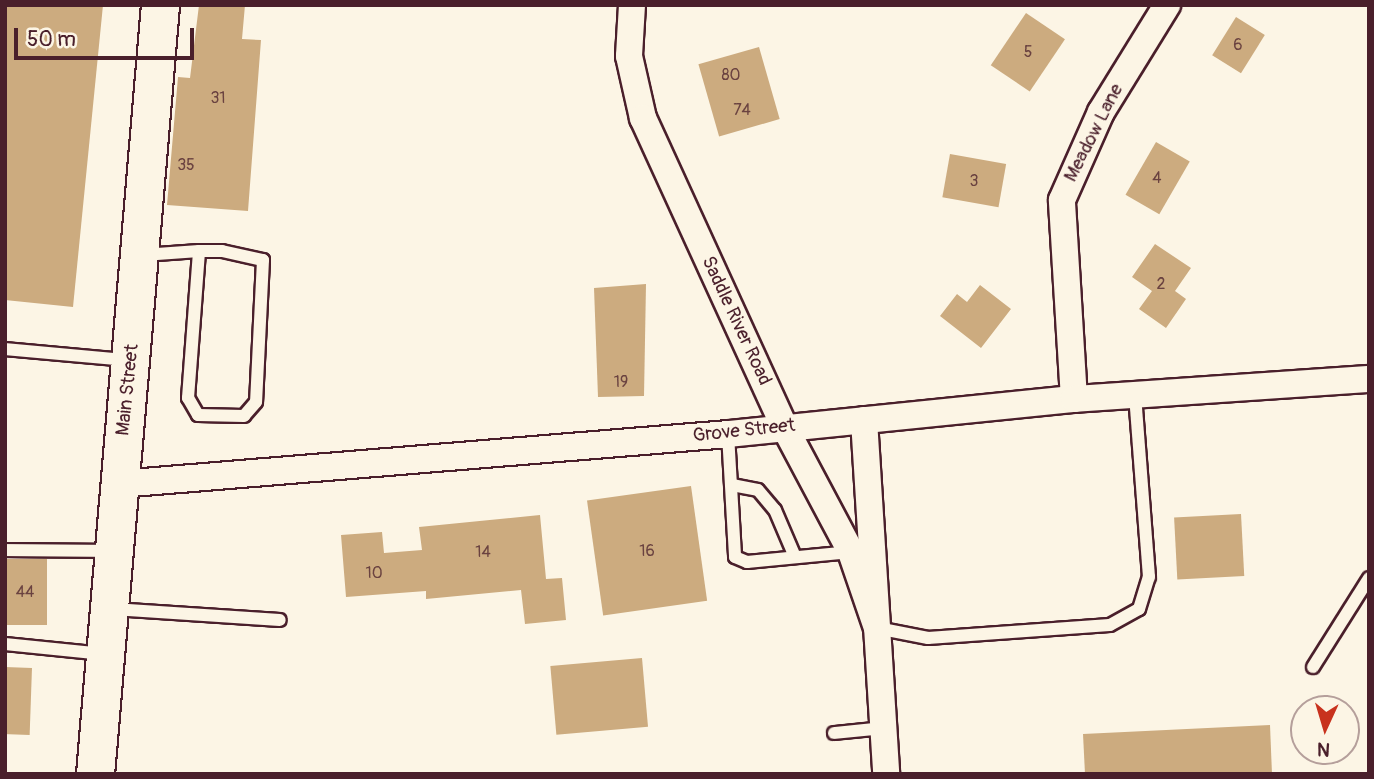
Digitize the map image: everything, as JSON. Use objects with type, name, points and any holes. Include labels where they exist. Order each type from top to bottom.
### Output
[{"type":"main road","name":"Main Street","points":[[95,774],[119,484],[142,255],[160,5]]},
{"type":"street","name":"Saddle River Road","points":[[632,5],[629,56],[643,118],[784,426],[851,552],[877,628]]},
{"type":"street","name":"Meadow Lane","points":[[1074,399],[1062,200],[1101,112],[1167,5]]},
{"type":"street","name":"Grove Street","points":[[119,484],[728,434],[784,426],[1074,399],[1369,380]]},
{"type":"street","name":"Saddle River Road","points":[[863,420],[886,774]]},
{"type":"lane","points":[[142,255],[198,251],[254,254],[263,260],[256,402],[244,416],[198,415],[188,398],[198,251]]},
{"type":"lane","points":[[5,349],[131,360]]},
{"type":"lane","points":[[877,628],[929,638],[1110,625],[1139,610],[1149,577],[1135,395]]},
{"type":"lane","points":[[728,434],[735,558],[747,562],[851,552]]},
{"type":"lane","points":[[732,485],[758,490],[775,510],[795,557]]},
{"type":"lane","points":[[5,550],[113,551]]},
{"type":"lane","points":[[1313,667],[1369,578]]},
{"type":"lane","points":[[109,609],[280,620]]},
{"type":"lane","points":[[5,644],[107,654]]},
{"type":"lane","points":[[834,733],[883,728]]},
{"type":"building","points":[[5,5],[103,5],[73,307],[5,300]]},
{"type":"building","points":[[199,5],[245,5],[242,39],[261,40],[248,211],[167,205],[178,77],[190,78]]},
{"type":"building","points":[[1026,13],[1065,39],[1030,92],[991,65]]},
{"type":"building","points":[[1236,17],[1265,35],[1241,73],[1212,55]]},
{"type":"building","points":[[759,47],[780,119],[719,136],[698,64]]},
{"type":"building","points":[[1156,142],[1190,162],[1159,214],[1126,195]]},
{"type":"building","points":[[950,154],[1006,164],[998,207],[942,197]]},
{"type":"building","points":[[1155,244],[1191,268],[1175,291],[1186,299],[1166,328],[1139,309],[1152,291],[1132,277]]},
{"type":"building","points":[[646,284],[644,396],[598,397],[594,288]]},
{"type":"building","points":[[980,285],[1011,309],[981,348],[940,316],[957,294],[967,302]]},
{"type":"building","points":[[691,486],[707,601],[603,615],[587,501]]},
{"type":"building","points":[[1241,514],[1244,576],[1177,579],[1174,518]]},
{"type":"building","points":[[540,515],[546,579],[562,578],[566,620],[525,624],[521,590],[426,599],[426,591],[346,597],[341,535],[382,532],[384,553],[422,550],[419,527]]},
{"type":"building","points":[[5,559],[47,559],[47,625],[5,625]]},
{"type":"building","points":[[642,658],[648,727],[556,735],[550,666]]},
{"type":"building","points":[[5,667],[32,668],[30,735],[5,734]]},
{"type":"building","points":[[1270,725],[1272,774],[1085,774],[1083,734]]}]
